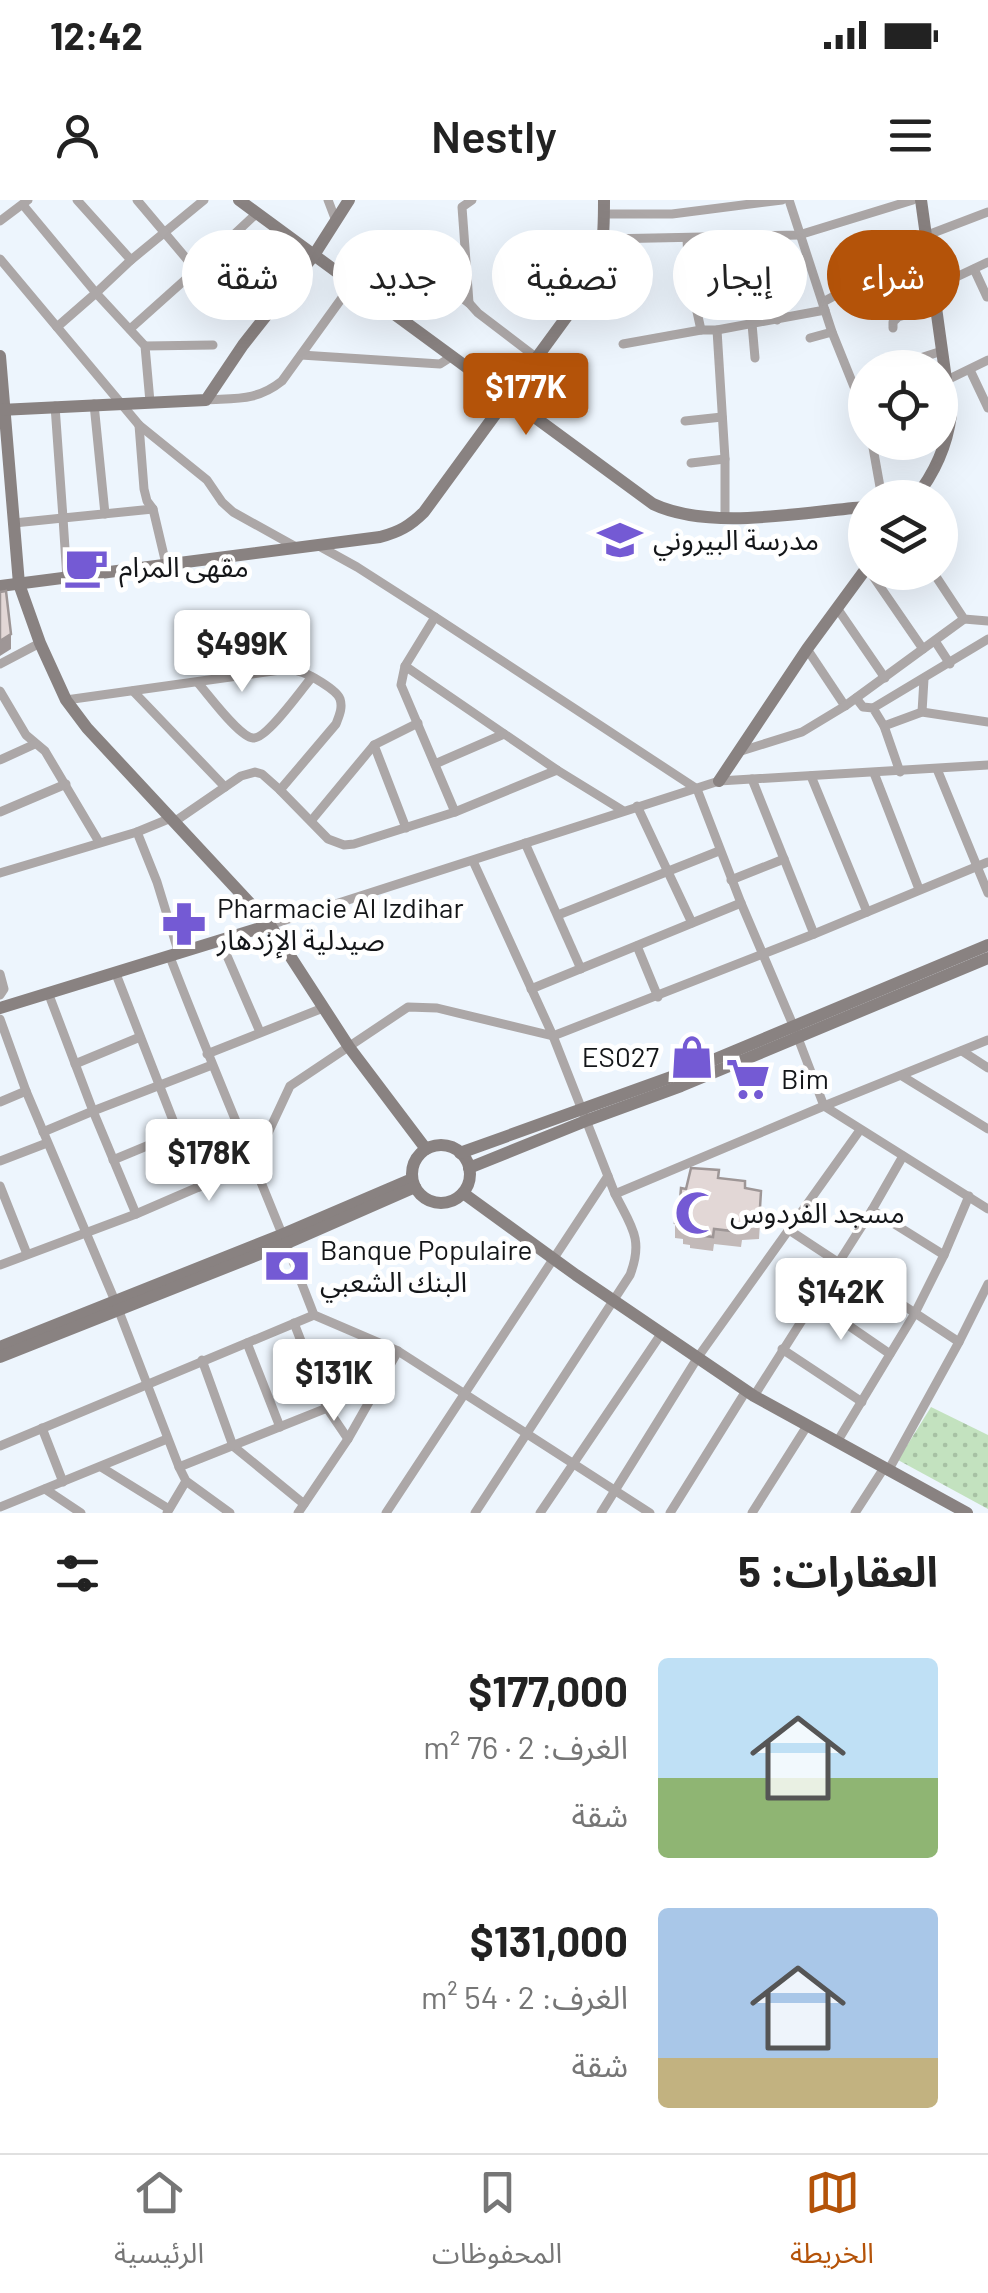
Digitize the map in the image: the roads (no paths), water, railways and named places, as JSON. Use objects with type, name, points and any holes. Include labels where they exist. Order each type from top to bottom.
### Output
[{"type":"street","points":[[77,200],[131,260]]},
{"type":"street","points":[[137,200],[182,253]]},
{"type":"street","points":[[56,327],[204,200]]},
{"type":"street","points":[[239,200],[333,270]]},
{"type":"street","points":[[328,200],[336,221]]},
{"type":"street","points":[[206,400],[350,200]]},
{"type":"street","points":[[462,230],[460,204],[472,200]]},
{"type":"street","points":[[604,207],[672,214],[782,200]]},
{"type":"street","points":[[790,200],[798,230]]},
{"type":"street","points":[[807,232],[912,200]]},
{"type":"street","points":[[921,200],[925,230]]},
{"type":"street","points":[[0,220],[25,202],[96,293],[145,346],[150,402]]},
{"type":"street","points":[[950,230],[988,212]]},
{"type":"street","points":[[239,230],[257,213]]},
{"type":"street","points":[[807,257],[848,372]]},
{"type":"street","points":[[0,260],[138,425],[207,480],[233,512],[298,548]]},
{"type":"street","points":[[960,275],[988,262]]},
{"type":"street","points":[[974,269],[987,297]]},
{"type":"street","points":[[130,329],[182,283]]},
{"type":"street","points":[[807,311],[827,304]]},
{"type":"street","points":[[472,306],[537,358]]},
{"type":"street","points":[[2,410],[254,397],[282,382],[333,311]]},
{"type":"street","points":[[401,320],[653,504],[672,512],[724,519],[848,508]]},
{"type":"street","points":[[0,586],[319,546],[398,532],[424,512],[565,320]]},
{"type":"street","points":[[698,320],[700,330]]},
{"type":"street","points":[[623,344],[777,320]]},
{"type":"street","points":[[893,328],[895,320]]},
{"type":"street","points":[[937,320],[942,350]]},
{"type":"street","points":[[752,324],[755,358]]},
{"type":"street","points":[[717,330],[725,459],[724,519]]},
{"type":"street","points":[[810,338],[832,332]]},
{"type":"street","points":[[145,346],[213,346]]},
{"type":"street","points":[[301,356],[440,364],[451,357]]},
{"type":"street","points":[[0,360],[19,584],[66,700],[87,728],[270,926],[350,1047],[426,1149]]},
{"type":"street","points":[[958,375],[988,360]]},
{"type":"street","points":[[970,370],[988,408]]},
{"type":"street","points":[[94,404],[105,514]]},
{"type":"street","points":[[55,406],[67,579]]},
{"type":"street","points":[[685,421],[722,417]]},
{"type":"street","points":[[138,425],[144,489],[153,509],[166,564]]},
{"type":"street","points":[[691,463],[725,459]]},
{"type":"street","points":[[14,522],[153,509]]},
{"type":"street","points":[[319,546],[435,617],[696,789],[824,1106],[988,1209]]},
{"type":"street","points":[[719,781],[807,649],[852,590]]},
{"type":"street","points":[[880,590],[919,652],[927,677],[922,712]]},
{"type":"street","points":[[944,590],[964,619]]},
{"type":"street","points":[[837,608],[884,678]]},
{"type":"street","points":[[435,617],[405,666],[401,685],[456,812]]},
{"type":"street","points":[[736,753],[802,732],[845,706],[964,619],[988,621]]},
{"type":"street","points":[[856,698],[863,707],[873,708],[988,639]]},
{"type":"street","points":[[934,641],[950,664]]},
{"type":"street","points":[[0,664],[40,643]]},
{"type":"street","points":[[807,649],[845,706]]},
{"type":"street","points":[[405,666],[557,770],[623,810]]},
{"type":"street","points":[[66,700],[290,669],[312,677],[340,698],[340,713],[336,724],[280,790]]},
{"type":"street","points":[[198,682],[238,730],[253,738],[266,733],[312,677]]},
{"type":"street","points":[[0,690],[3,706],[45,751],[98,842]]},
{"type":"street","points":[[133,691],[225,787]]},
{"type":"street","points":[[873,708],[884,726],[900,772]]},
{"type":"street","points":[[884,726],[922,712],[988,722]]},
{"type":"street","points":[[312,821],[374,745],[418,723]]},
{"type":"street","points":[[436,764],[504,734]]},
{"type":"street","points":[[0,760],[35,744]]},
{"type":"street","points":[[374,745],[406,828]]},
{"type":"street","points":[[0,1008],[221,942],[719,781],[988,765]]},
{"type":"street","points":[[937,769],[988,893]]},
{"type":"street","points":[[0,874],[172,820],[242,776],[255,772],[280,790],[328,839],[344,845],[456,812],[557,770]]},
{"type":"street","points":[[874,773],[918,889]]},
{"type":"street","points":[[811,776],[866,912]]},
{"type":"street","points":[[752,779],[814,934]]},
{"type":"street","points":[[0,812],[66,784]]},
{"type":"street","points":[[637,806],[692,923]]},
{"type":"street","points":[[137,832],[156,882],[206,1054],[314,1315],[398,1352],[650,1513]]},
{"type":"street","points":[[525,843],[582,969]]},
{"type":"street","points":[[558,915],[720,850]]},
{"type":"street","points":[[731,880],[784,859]]},
{"type":"street","points":[[473,862],[554,1036],[635,1236],[637,1253],[630,1275],[476,1513]]},
{"type":"street","points":[[0,1265],[136,1214],[254,1163],[290,1086],[415,1006],[554,1036],[988,862]]},
{"type":"street","points":[[531,989],[741,903]]},
{"type":"street","points":[[221,942],[260,1032]]},
{"type":"street","points":[[460,1153],[681,1086],[988,945]]},
{"type":"street","points":[[637,946],[658,996]]},
{"type":"street","points":[[796,1031],[988,958]]},
{"type":"street","points":[[0,974],[4,989],[0,995]]},
{"type":"street","points":[[116,974],[199,1187]]},
{"type":"street","points":[[49,995],[136,1214]]},
{"type":"street","points":[[206,1054],[323,1008]]},
{"type":"street","points":[[0,1018],[179,1467],[186,1481],[229,1513]]},
{"type":"street","points":[[75,1064],[140,1037]]},
{"type":"street","points":[[615,1194],[988,1040]]},
{"type":"street","points":[[962,1051],[988,1068]]},
{"type":"street","points":[[43,1132],[212,1065]]},
{"type":"street","points":[[902,1076],[988,1129]]},
{"type":"street","points":[[0,1102],[26,1091]]},
{"type":"street","points":[[469,1168],[585,1114]]},
{"type":"street","points":[[601,1513],[698,1357],[860,1130]]},
{"type":"street","points":[[113,1160],[178,1133]]},
{"type":"street","points":[[0,1161],[47,1143]]},
{"type":"street","points":[[444,1146],[460,1153],[469,1168],[463,1193],[438,1203],[428,1200],[414,1183],[414,1162],[426,1149],[444,1146]]},
{"type":"street","points":[[672,1512],[782,1350],[902,1156]]},
{"type":"street","points":[[386,1513],[608,1176]]},
{"type":"street","points":[[0,1357],[414,1183]]},
{"type":"street","points":[[0,1187],[27,1254]]},
{"type":"street","points":[[463,1193],[750,1394],[967,1513]]},
{"type":"street","points":[[838,1442],[915,1312],[969,1196]]},
{"type":"street","points":[[872,1210],[944,1254]]},
{"type":"street","points":[[789,1230],[960,1342]]},
{"type":"street","points":[[855,1513],[886,1470],[960,1342],[988,1284]]},
{"type":"street","points":[[813,1301],[890,1354]]},
{"type":"street","points":[[0,1347],[117,1306]]},
{"type":"street","points":[[0,1446],[314,1315]]},
{"type":"street","points":[[294,1324],[327,1408],[348,1439]]},
{"type":"street","points":[[540,1513],[661,1334]]},
{"type":"street","points":[[247,1343],[280,1427]]},
{"type":"street","points":[[782,1350],[862,1402]]},
{"type":"street","points":[[202,1360],[233,1446],[301,1508],[348,1439],[398,1352]]},
{"type":"street","points":[[179,1467],[327,1408]]},
{"type":"street","points":[[752,1513],[807,1426]]},
{"type":"street","points":[[42,1428],[63,1482]]},
{"type":"street","points":[[0,1507],[167,1439]]},
{"type":"street","points":[[101,1467],[168,1511],[186,1481]]},
{"type":"street","points":[[45,1489],[81,1513]]},
{"type":"place","name":"مدرسة البيروني","points":[[620,540]]},
{"type":"place","name":"مقهى المرام","points":[[86,567]]},
{"type":"place","name":"Pharmacie Al Izdihar صيدلية الإزدهار","points":[[184,924]]},
{"type":"place","name":"ES027","points":[[692,1057]]},
{"type":"place","name":"Bim","points":[[748,1079]]},
{"type":"place","name":"مسجد الفردوس","points":[[697,1213]]},
{"type":"place","name":"Banque Populaire البنك الشعبي","points":[[287,1266]]}]
